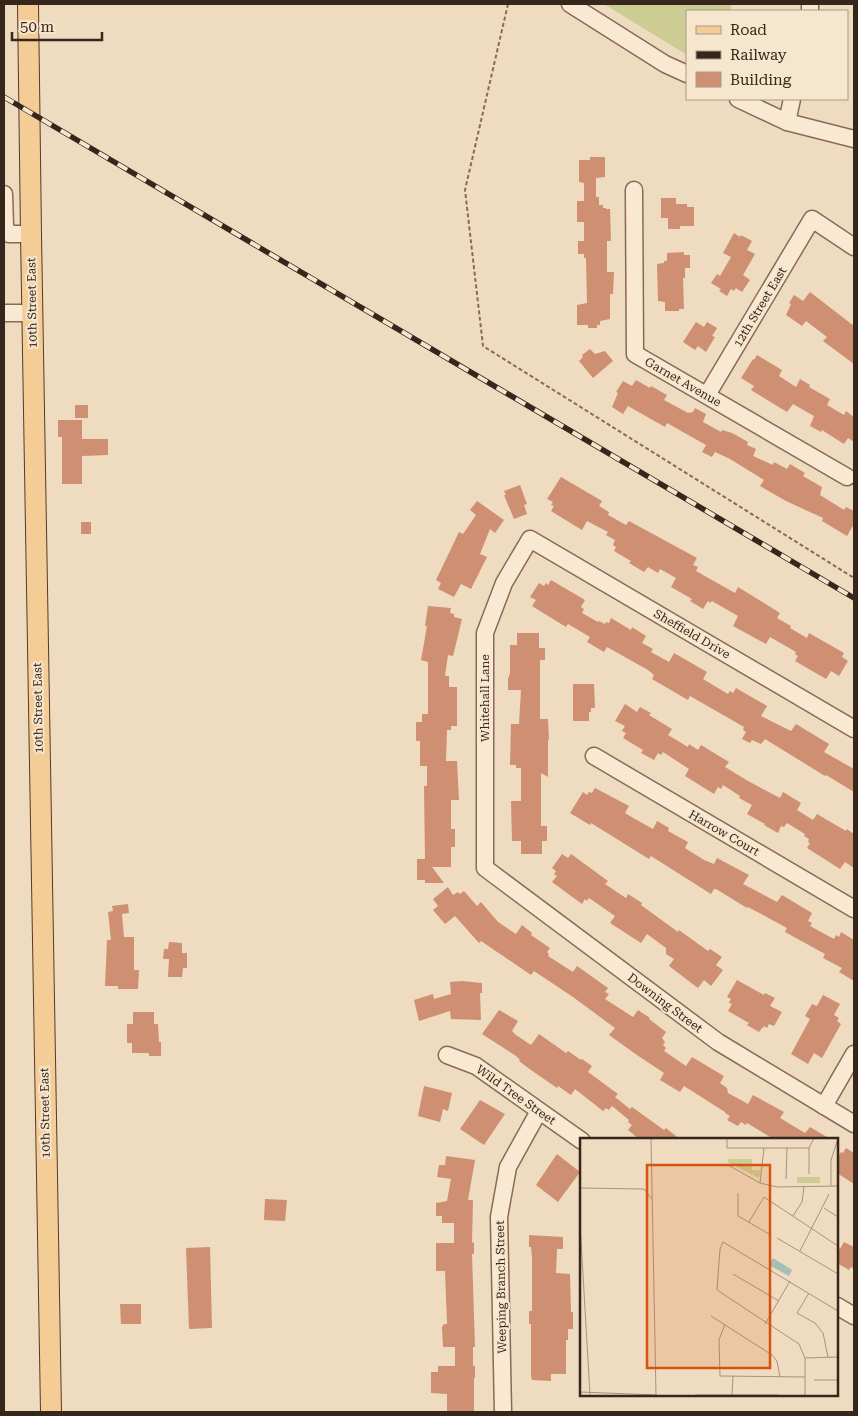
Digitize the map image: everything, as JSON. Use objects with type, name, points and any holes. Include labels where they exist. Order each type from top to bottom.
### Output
[{"type":"main road","name":"10th Street East","points":[[28,4],[51,1412]]},
{"type":"street","points":[[570,4],[665,64],[686,74]]},
{"type":"street","points":[[740,100],[787,122],[854,139]]},
{"type":"street","points":[[787,122],[792,100]]},
{"type":"street","name":"Garnet Avenue","points":[[634,190],[635,354],[847,477]]},
{"type":"street","points":[[4,194],[5,227],[9,234],[31,234]]},
{"type":"street","name":"12th Street East","points":[[707,396],[812,219],[854,247]]},
{"type":"street","points":[[4,313],[32,313]]},
{"type":"street","name":"Sheffield Drive","points":[[530,539],[854,729]]},
{"type":"street","name":"Whitehall Lane","points":[[485,868],[485,633],[504,582],[530,539]]},
{"type":"street","name":"Harrow Court","points":[[594,756],[854,909]]},
{"type":"street","name":"Downing Street","points":[[485,868],[718,1042],[854,1124]]},
{"type":"street","points":[[824,1106],[854,1054]]},
{"type":"street","name":"Wild Tree Street","points":[[447,1055],[476,1066],[580,1140]]},
{"type":"street","name":"Weeping Branch Street","points":[[503,1412],[499,1217],[508,1167],[539,1111]]},
{"type":"street","points":[[838,1307],[854,1316]]},
{"type":"path","points":[[508,4],[465,190],[483,346],[854,578]]},
{"type":"green space","points":[[604,4],[731,4],[731,10],[686,10],[686,54]]},
{"type":"building","points":[[590,157],[605,157],[605,177],[596,178],[596,197],[599,197],[599,205],[610,209],[611,241],[607,241],[607,272],[614,272],[613,294],[610,294],[610,319],[600,321],[600,325],[597,325],[597,328],[588,328],[588,325],[577,325],[577,305],[587,303],[586,258],[584,258],[584,254],[578,254],[578,241],[584,241],[584,222],[577,222],[577,201],[584,201],[584,183],[579,182],[579,160],[590,160]]},
{"type":"building","points":[[661,198],[676,198],[676,204],[687,204],[687,207],[694,207],[694,226],[680,226],[680,229],[668,229],[668,218],[661,218]]},
{"type":"building","points":[[734,233],[752,241],[747,250],[755,254],[743,275],[750,280],[742,292],[736,288],[734,291],[731,289],[727,296],[719,291],[721,289],[711,283],[717,274],[720,276],[731,257],[723,253]]},
{"type":"building","points":[[684,252],[684,255],[690,255],[690,268],[685,268],[685,278],[683,278],[684,309],[665,311],[665,302],[658,301],[657,264],[667,261],[667,253]]},
{"type":"building","points":[[810,292],[854,326],[854,364],[823,341],[827,337],[806,321],[802,326],[786,315],[791,304],[789,303],[794,295],[803,301]]},
{"type":"building","points":[[696,322],[704,327],[707,322],[717,328],[712,336],[715,337],[706,352],[698,346],[695,350],[683,342]]},
{"type":"building","points":[[590,349],[595,354],[605,351],[613,361],[593,378],[579,361],[583,357],[582,355]]},
{"type":"building","points":[[757,355],[782,370],[779,376],[796,387],[800,379],[810,385],[809,387],[830,399],[827,405],[844,415],[846,411],[854,417],[854,442],[848,438],[844,444],[822,430],[821,432],[810,426],[814,416],[793,404],[787,412],[751,390],[754,386],[741,378]]},
{"type":"building","points":[[636,380],[667,395],[664,400],[688,413],[693,412],[695,408],[706,414],[703,422],[721,432],[722,430],[732,433],[748,442],[747,445],[756,449],[753,456],[773,465],[774,462],[787,469],[790,464],[805,473],[803,476],[822,487],[820,495],[844,510],[846,507],[854,511],[854,524],[847,536],[822,521],[823,518],[786,501],[760,486],[764,480],[730,459],[715,452],[712,457],[702,452],[706,445],[667,423],[665,427],[628,406],[623,414],[612,407],[618,393],[616,392],[623,381],[632,386]]},
{"type":"building","points":[[75,405],[88,405],[88,418],[75,418]]},
{"type":"building","points":[[58,420],[82,420],[82,439],[108,439],[108,455],[82,456],[82,484],[62,484],[62,437],[58,437]]},
{"type":"building","points":[[561,477],[602,501],[599,506],[609,512],[608,515],[626,525],[629,521],[697,558],[693,565],[698,567],[696,571],[735,593],[738,587],[780,613],[777,618],[791,626],[790,628],[807,638],[809,633],[844,653],[842,657],[848,661],[839,676],[831,671],[826,679],[795,661],[798,656],[795,654],[796,652],[770,637],[766,644],[733,626],[738,616],[712,601],[710,603],[708,601],[703,609],[690,601],[692,599],[671,587],[676,578],[660,569],[658,573],[648,567],[644,572],[629,563],[631,561],[614,551],[616,547],[613,545],[615,540],[606,535],[608,532],[587,521],[582,530],[551,511],[554,506],[551,505],[553,502],[547,499]]},
{"type":"building","points":[[520,485],[527,504],[524,505],[527,514],[514,519],[504,491]]},
{"type":"building","points":[[477,501],[504,520],[495,533],[490,529],[480,554],[487,557],[471,589],[461,584],[454,597],[438,589],[441,583],[436,580],[459,532],[463,534],[476,515],[470,510]]},
{"type":"building","points":[[81,522],[91,522],[91,534],[81,534]]},
{"type":"building","points":[[551,580],[585,600],[581,607],[584,609],[582,613],[605,624],[606,622],[609,623],[611,618],[631,630],[632,627],[646,636],[642,643],[653,649],[651,652],[669,662],[674,653],[707,672],[703,679],[728,694],[730,691],[733,693],[736,688],[767,706],[761,716],[791,731],[796,724],[829,744],[824,752],[854,769],[854,792],[765,739],[761,744],[752,740],[750,743],[742,739],[746,732],[743,730],[744,727],[690,696],[688,700],[652,679],[654,675],[648,670],[607,647],[604,652],[587,642],[590,637],[568,624],[566,627],[532,606],[536,600],[530,597],[539,583],[544,586],[546,583],[548,585]]},
{"type":"building","points":[[428,606],[451,608],[450,613],[454,614],[454,617],[462,619],[453,656],[448,655],[445,676],[449,676],[449,687],[457,687],[457,726],[451,726],[451,730],[447,730],[446,761],[457,761],[459,800],[451,800],[451,829],[455,829],[455,847],[451,847],[451,867],[432,867],[444,883],[425,883],[425,880],[417,880],[417,859],[425,859],[424,786],[427,786],[427,766],[420,766],[420,741],[416,741],[416,722],[422,722],[422,714],[428,714],[428,662],[421,660],[427,626],[425,626]]},
{"type":"building","points":[[517,633],[539,633],[539,648],[545,648],[545,660],[540,660],[540,719],[548,719],[549,740],[548,777],[541,773],[541,826],[547,826],[547,841],[542,841],[542,854],[521,854],[521,841],[512,841],[511,801],[521,801],[521,768],[516,768],[516,765],[510,765],[511,724],[519,724],[521,690],[508,690],[510,645],[517,645]]},
{"type":"building","points":[[573,684],[594,684],[595,708],[591,708],[591,712],[589,712],[589,721],[573,721]]},
{"type":"building","points":[[625,704],[637,712],[640,707],[651,713],[649,715],[672,729],[668,735],[688,747],[689,744],[698,750],[701,745],[729,762],[725,767],[748,781],[780,798],[783,792],[801,803],[797,810],[813,820],[817,814],[854,834],[854,868],[845,862],[840,869],[807,848],[810,843],[808,842],[809,839],[804,836],[805,834],[787,823],[784,827],[781,826],[778,833],[764,825],[747,814],[752,805],[739,798],[740,796],[723,785],[721,789],[718,787],[714,794],[685,776],[689,769],[663,752],[661,755],[658,753],[654,760],[641,753],[643,750],[623,738],[626,733],[622,731],[625,726],[615,721]]},
{"type":"building","points":[[595,788],[629,806],[625,813],[653,829],[657,821],[669,828],[668,831],[688,842],[685,848],[704,860],[714,864],[717,858],[749,875],[743,884],[777,902],[782,895],[812,913],[808,921],[812,923],[810,926],[834,939],[836,935],[839,937],[841,932],[854,940],[854,981],[839,972],[842,968],[823,958],[825,954],[785,932],[787,928],[747,908],[716,889],[711,894],[651,856],[649,859],[591,823],[590,825],[570,813],[583,792],[587,795],[589,792],[592,793]]},
{"type":"building","points":[[562,854],[568,858],[571,854],[608,881],[605,884],[626,898],[628,894],[678,932],[679,930],[708,951],[710,949],[722,957],[716,965],[723,970],[711,986],[704,980],[698,988],[669,966],[674,959],[666,954],[666,948],[647,934],[641,943],[610,923],[615,916],[589,898],[587,901],[585,899],[582,904],[552,882],[557,876],[554,874],[556,871],[552,868]]},
{"type":"building","points":[[448,887],[453,895],[464,891],[477,906],[481,902],[498,922],[516,934],[522,925],[532,933],[531,935],[550,948],[547,952],[548,956],[573,972],[577,966],[608,988],[605,992],[609,994],[605,999],[633,1017],[638,1010],[666,1032],[662,1038],[665,1042],[663,1045],[666,1048],[664,1051],[686,1066],[692,1057],[724,1076],[720,1083],[727,1088],[728,1093],[748,1104],[753,1095],[784,1112],[780,1118],[805,1133],[810,1127],[829,1138],[772,1138],[747,1123],[746,1125],[741,1122],[738,1126],[727,1120],[730,1116],[725,1112],[684,1086],[680,1092],[660,1080],[664,1073],[609,1035],[615,1028],[534,971],[531,975],[481,941],[479,943],[455,916],[445,924],[433,910],[438,906],[433,899]]},
{"type":"building","points":[[128,904],[129,913],[122,914],[124,937],[134,937],[134,970],[139,970],[138,989],[118,989],[118,986],[105,986],[107,940],[111,940],[108,912],[113,911],[112,906]]},
{"type":"building","points":[[169,942],[182,943],[182,953],[187,953],[187,968],[183,968],[182,977],[168,977],[169,959],[163,959],[164,949],[168,949]]},
{"type":"building","points":[[737,980],[764,995],[765,993],[775,998],[770,1006],[782,1012],[774,1026],[769,1024],[767,1028],[764,1026],[759,1032],[747,1025],[749,1023],[728,1011],[732,1004],[729,1003],[731,999],[727,997]]},
{"type":"building","points":[[450,982],[482,983],[482,993],[480,993],[481,1020],[451,1019],[450,1011],[419,1021],[414,1000],[433,994],[434,999],[451,994]]},
{"type":"building","points":[[823,995],[840,1004],[834,1015],[839,1018],[837,1021],[841,1024],[822,1058],[814,1053],[808,1064],[791,1054],[810,1019],[805,1016],[812,1004],[817,1006]]},
{"type":"building","points":[[499,1010],[518,1021],[512,1031],[516,1035],[531,1045],[539,1034],[566,1053],[568,1051],[582,1059],[592,1066],[588,1072],[618,1094],[615,1097],[630,1109],[632,1107],[678,1138],[638,1138],[628,1130],[632,1125],[628,1122],[629,1120],[612,1106],[609,1110],[606,1108],[603,1111],[575,1089],[571,1095],[558,1086],[557,1088],[519,1061],[516,1056],[482,1034]]},
{"type":"building","points":[[133,1012],[154,1012],[154,1024],[158,1024],[159,1042],[161,1042],[161,1056],[149,1056],[149,1053],[132,1053],[132,1043],[127,1043],[127,1024],[133,1024]]},
{"type":"building","points":[[424,1086],[452,1093],[448,1111],[443,1109],[440,1122],[418,1116]]},
{"type":"building","points":[[480,1100],[505,1114],[484,1145],[460,1129]]},
{"type":"building","points":[[846,1148],[854,1153],[854,1184],[838,1174],[838,1157],[841,1152],[843,1153]]},
{"type":"building","points":[[557,1154],[580,1172],[558,1202],[536,1185]]},
{"type":"building","points":[[446,1156],[475,1160],[468,1200],[473,1200],[474,1412],[447,1412],[447,1394],[431,1393],[431,1372],[438,1372],[438,1366],[455,1366],[455,1347],[443,1347],[442,1327],[444,1324],[447,1324],[445,1271],[436,1271],[436,1243],[454,1243],[454,1223],[442,1223],[442,1216],[436,1216],[436,1203],[447,1201],[451,1179],[437,1177],[439,1165],[445,1165]]},
{"type":"building","points":[[265,1199],[287,1200],[285,1221],[264,1220]]},
{"type":"building","points":[[529,1235],[563,1237],[563,1249],[557,1249],[556,1273],[570,1274],[573,1329],[568,1329],[568,1340],[566,1340],[566,1374],[551,1374],[551,1381],[532,1380],[531,1375],[531,1324],[529,1324],[529,1311],[532,1311],[532,1257],[531,1247],[529,1247]]},
{"type":"building","points":[[844,1242],[854,1247],[854,1269],[851,1267],[849,1270],[838,1264],[838,1248],[840,1249]]},
{"type":"building","points":[[210,1247],[212,1328],[189,1329],[186,1248]]},
{"type":"building","points":[[120,1304],[141,1304],[141,1324],[121,1324]]},
{"type":"railway","points":[[4,97],[854,598]]}]
